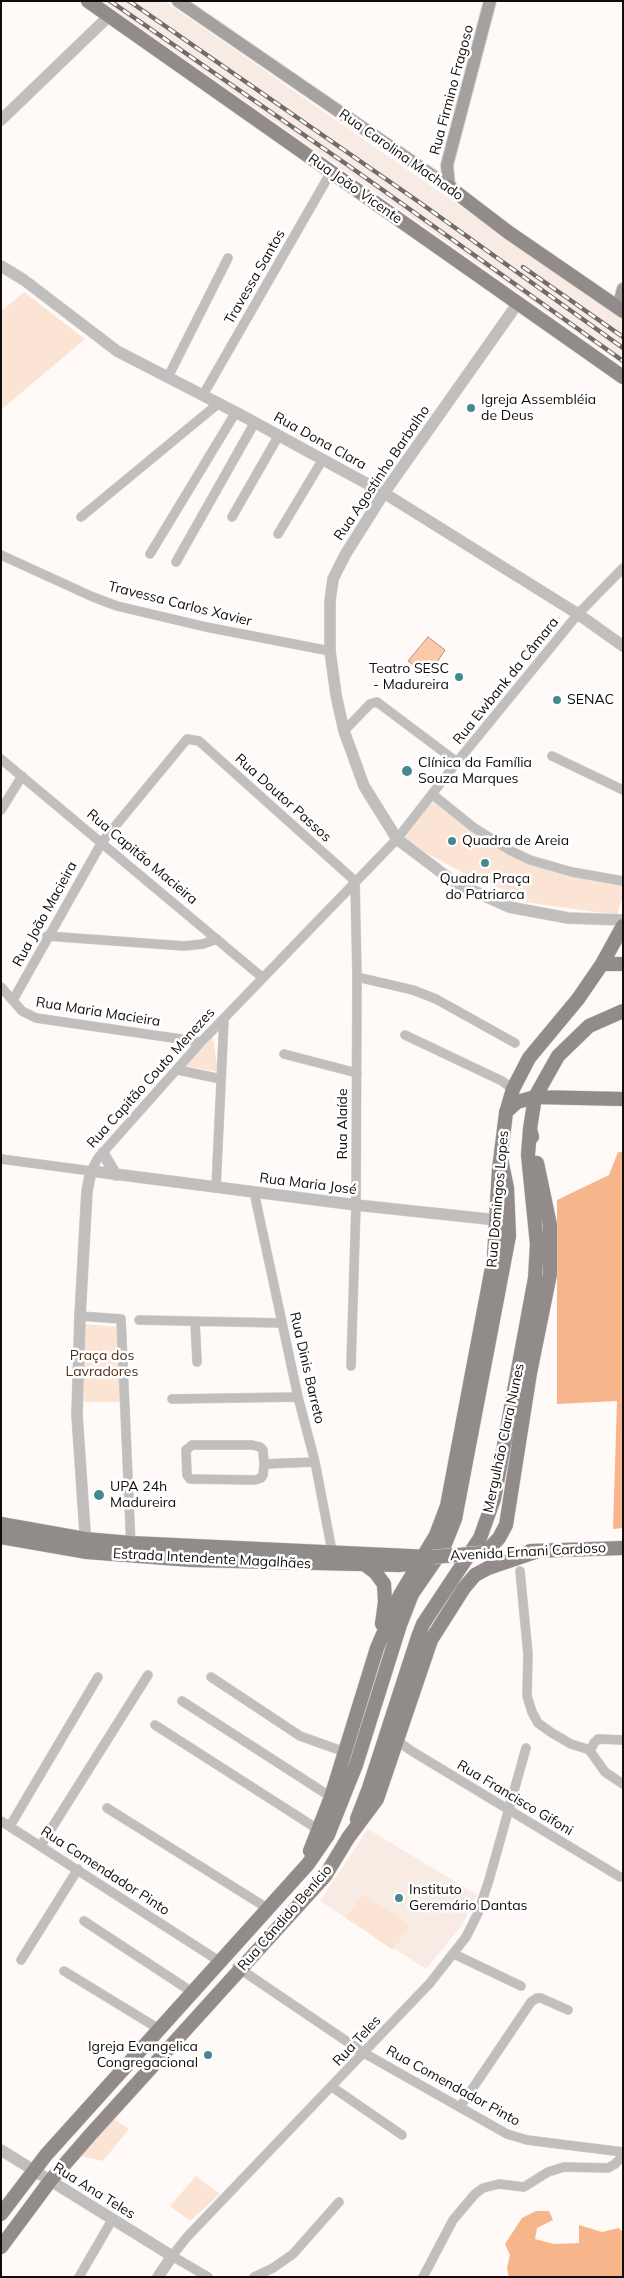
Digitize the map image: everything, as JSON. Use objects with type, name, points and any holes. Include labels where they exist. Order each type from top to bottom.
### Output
[{"type":"main road","name":"Rua João Vicente","points":[[88,1],[623,377]]},
{"type":"main road","name":"Rua Carolina Machado","points":[[178,1],[449,187],[508,232],[620,310]]},
{"type":"main road","name":"Rua Firmino Fragoso","points":[[449,187],[447,166],[490,1]]},
{"type":"main road","points":[[428,173],[447,166]]},
{"type":"main road","points":[[620,310],[623,289]]},
{"type":"main road","name":"Rua Domingos Lopes","points":[[428,1557],[447,1506],[494,1257],[506,1113],[513,1089],[529,1058],[578,999],[602,964],[623,926]]},
{"type":"main road","points":[[602,964],[623,964]]},
{"type":"main road","name":"Rua Domingos Lopes","points":[[484,1553],[499,1538],[506,1525],[530,1374],[550,1274],[550,1225],[530,1129],[535,1097],[549,1070],[569,1043],[589,1026],[620,1012]]},
{"type":"main road","points":[[506,1113],[517,1102],[535,1097],[623,1099]]},
{"type":"main road","name":"Mergulhão Clara Nunes","points":[[348,1838],[369,1788],[405,1672],[420,1631],[480,1538],[492,1506],[535,1278],[537,1235],[528,1155],[530,1129]]},
{"type":"main road","points":[[308,1864],[328,1835],[345,1795],[409,1601],[443,1548],[455,1519],[510,1236],[507,1188],[501,1158]]},
{"type":"main road","name":"Estrada Intendente Magalhães","points":[[1,1524],[86,1546]]},
{"type":"main road","name":"Estrada Intendente Magalhães","points":[[1,1538],[131,1550],[192,1560],[410,1564],[428,1557]]},
{"type":"main road","name":"Avenida Ernani Cardoso","points":[[428,1557],[623,1548]]},
{"type":"main road","name":"Estrada Intendente Magalhães","points":[[131,1550],[332,1551],[428,1557]]},
{"type":"main road","name":"Rua Cândido Benício","points":[[1,2247],[50,2181],[238,1968],[325,1876],[348,1838],[377,1799],[431,1640],[464,1588],[475,1576],[493,1566],[538,1551]]},
{"type":"main road","name":"Rua Cândido Benício","points":[[1,2214],[33,2171],[85,2110],[308,1864],[310,1850],[331,1797],[377,1648],[400,1595],[428,1557]]},
{"type":"main road","points":[[364,1564],[382,1579],[386,1592],[377,1648]]},
{"type":"street","points":[[1,120],[109,16]]},
{"type":"street","name":"Travessa Santos","points":[[203,395],[331,172]]},
{"type":"street","points":[[168,377],[228,258]]},
{"type":"street","name":"Rua Dona Clara","points":[[1,266],[24,280],[117,351],[255,422],[384,493],[578,614],[623,646]]},
{"type":"street","name":"Rua Agostinho Barbalho","points":[[518,303],[384,493],[345,555],[333,579],[330,601],[330,652],[336,695],[344,731],[364,786],[397,839],[454,882],[509,907],[568,918],[623,920]]},
{"type":"street","points":[[81,517],[219,403]]},
{"type":"street","points":[[150,554],[236,412]]},
{"type":"street","points":[[176,562],[255,422]]},
{"type":"street","points":[[232,517],[279,435]]},
{"type":"street","points":[[278,534],[323,459]]},
{"type":"street","name":"Travessa Carlos Xavier","points":[[1,555],[117,606],[206,627],[330,652]]},
{"type":"street","name":"Rua Ewbank da Câmara","points":[[397,839],[457,762],[578,614],[623,568]]},
{"type":"street","points":[[344,731],[370,704],[378,702],[457,762]]},
{"type":"street","name":"Rua João Macieira","points":[[13,1000],[47,936],[102,842],[183,742],[191,738]]},
{"type":"street","name":"Rua Doutor Passos","points":[[191,738],[199,742],[355,881]]},
{"type":"street","points":[[552,756],[623,790]]},
{"type":"street","name":"Rua Capitão Macieira","points":[[1,759],[263,978]]},
{"type":"street","points":[[1,810],[22,776]]},
{"type":"street","points":[[432,794],[473,827],[511,851],[530,860],[572,872],[623,881]]},
{"type":"street","name":"Rua Capitão Couto Menezes","points":[[86,1546],[77,1414],[87,1191],[91,1172],[103,1153],[202,1042],[397,839]]},
{"type":"street","name":"Rua Alaíde","points":[[352,1366],[357,1073],[355,881]]},
{"type":"street","points":[[47,936],[184,946],[203,944],[217,939]]},
{"type":"street","points":[[357,977],[413,990],[436,1000],[515,1043]]},
{"type":"street","name":"Rua Maria Macieira","points":[[1,987],[22,1011],[36,1018],[202,1042]]},
{"type":"street","points":[[216,1188],[224,1019]]},
{"type":"street","points":[[406,1035],[502,1081],[513,1089]]},
{"type":"street","points":[[284,1054],[357,1073]]},
{"type":"street","points":[[178,1070],[221,1079]]},
{"type":"street","points":[[103,1153],[116,1175]]},
{"type":"street","name":"Rua Maria José","points":[[1,1159],[216,1188],[497,1220]]},
{"type":"street","name":"Rua Dinis Barreto","points":[[254,1192],[298,1397],[315,1462],[332,1551]]},
{"type":"street","points":[[80,1316],[121,1319],[131,1550]]},
{"type":"street","points":[[139,1320],[282,1323]]},
{"type":"street","points":[[195,1321],[197,1362]]},
{"type":"street","points":[[172,1399],[298,1397]]},
{"type":"street","points":[[192,1445],[252,1445],[262,1448],[264,1464],[263,1475],[258,1479],[190,1479],[187,1475],[186,1450],[192,1445]]},
{"type":"street","points":[[264,1464],[315,1462]]},
{"type":"street","points":[[520,1571],[523,1620],[528,1654],[527,1696],[532,1712],[538,1723],[552,1733],[571,1744],[590,1750],[605,1772],[623,1784]]},
{"type":"street","points":[[41,1845],[148,1675]]},
{"type":"street","points":[[4,1824],[98,1677]]},
{"type":"street","points":[[211,1677],[300,1736],[345,1752]]},
{"type":"street","points":[[182,1701],[331,1797]]},
{"type":"street","points":[[155,1725],[319,1830]]},
{"type":"street","points":[[590,1750],[598,1739],[623,1740]]},
{"type":"street","name":"Rua Francisco Gifoni","points":[[398,1741],[508,1811],[620,1877]]},
{"type":"street","name":"Rua Teles","points":[[172,2256],[187,2237],[364,2053],[454,1954],[466,1937],[478,1913],[526,1748]]},
{"type":"street","points":[[107,1808],[267,1908]]},
{"type":"street","name":"Rua Comendador Pinto","points":[[4,1824],[41,1845],[219,1961]]},
{"type":"street","points":[[22,1960],[78,1869]]},
{"type":"street","points":[[84,1921],[192,1992]]},
{"type":"street","points":[[454,1954],[521,1986]]},
{"type":"street","name":"Rua Comendador Pinto","points":[[238,1968],[364,2053],[516,2138],[623,2152]]},
{"type":"street","points":[[64,1971],[159,2029]]},
{"type":"street","points":[[460,2107],[531,2002],[537,1998],[542,1998],[568,2010]]},
{"type":"street","points":[[332,2087],[402,2135]]},
{"type":"street","name":"Rua Ana Teles","points":[[1,2150],[172,2256]]},
{"type":"street","points":[[423,2277],[453,2220],[475,2194],[483,2188],[499,2184],[524,2187],[548,2172],[564,2167],[608,2168],[623,2156]]},
{"type":"street","points":[[254,2277],[285,2261],[339,2202]]},
{"type":"street","points":[[79,2277],[112,2220]]},
{"type":"street","points":[[156,2246],[160,2257],[160,2274]]},
{"type":"street","points":[[160,2274],[172,2256],[208,2277]]},
{"type":"shaded area","points":[[102,1],[164,1],[623,319],[623,365]]},
{"type":"shaded area","points":[[428,637],[445,650],[428,676],[408,661]]},
{"type":"shaded area","points":[[618,1152],[623,1152],[623,1528],[613,1529],[617,1401],[557,1404],[557,1200],[609,1175]]},
{"type":"shaded area","name":"Instituto Geremário Dantas","points":[[368,1829],[477,1895],[462,1925],[426,1969],[320,1901]]},
{"type":"shaded area","points":[[536,2211],[549,2211],[553,2220],[537,2228],[535,2239],[554,2244],[579,2243],[579,2225],[602,2232],[619,2228],[623,2233],[623,2277],[509,2277],[507,2268],[510,2255],[505,2244],[522,2218]]},
{"type":"green space","points":[[24,292],[85,339],[1,410],[1,311]]},
{"type":"green space","points":[[432,799],[495,845],[623,884],[623,895],[617,915],[525,902],[527,899],[490,884],[484,884],[421,850],[405,838]]},
{"type":"green space","points":[[213,1037],[218,1072],[185,1066]]},
{"type":"green space","name":"Praça dos Lavradores","points":[[83,1324],[118,1327],[121,1402],[84,1402]]},
{"type":"green space","points":[[363,1894],[410,1925],[393,1950],[346,1918]]},
{"type":"green space","points":[[114,2119],[129,2129],[103,2161],[79,2156]]},
{"type":"green space","points":[[196,2176],[220,2194],[190,2221],[170,2206]]},
{"type":"railway","points":[[110,1],[349,166],[623,361]]},
{"type":"railway","points":[[129,1],[419,202],[623,348]]},
{"type":"railway","points":[[523,267],[623,337]]},
{"type":"place","name":"Igreja Assembléia de Deus","points":[[471,408]]},
{"type":"place","name":"Teatro SESC - Madureira","points":[[459,677]]},
{"type":"place","name":"SENAC","points":[[557,700]]},
{"type":"place","name":"Clínica da Família Souza Marques","points":[[407,771]]},
{"type":"place","name":"Quadra de Areia","points":[[452,841]]},
{"type":"place","name":"Quadra Praça do Patriarca","points":[[485,863]]},
{"type":"place","name":"UPA 24h Madureira","points":[[99,1495]]},
{"type":"place","name":"Instituto Geremário Dantas","points":[[399,1898]]},
{"type":"place","name":"Igreja Evangelica Congregacional","points":[[208,2055]]}]
